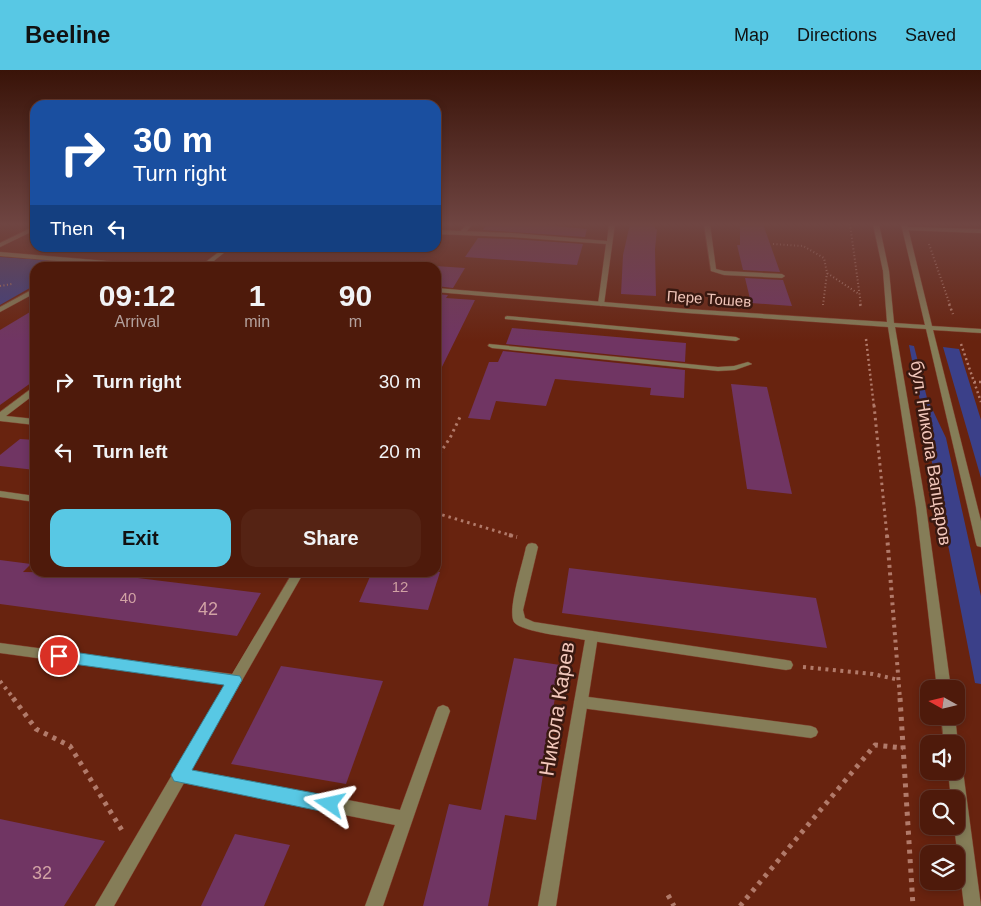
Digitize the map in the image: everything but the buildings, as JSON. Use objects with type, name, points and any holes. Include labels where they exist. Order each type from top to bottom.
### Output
[{"type":"street","points":[[601,304],[607,263]]},
{"type":"street","points":[[712,263],[713,270],[724,273],[782,276]]},
{"type":"street","name":"бул. Никола Вапцаров","points":[[884,263],[891,326],[921,507],[943,680]]},
{"type":"street","name":"бул. Никола Вапцаров","points":[[914,263],[981,543]]},
{"type":"street","name":"Пере Тошев","points":[[441,290],[891,326],[981,331]]},
{"type":"street","points":[[0,310],[30,293]]},
{"type":"street","points":[[507,318],[736,338]]},
{"type":"street","points":[[492,346],[718,369],[735,368],[748,364]]},
{"type":"street","points":[[0,417],[30,394]]},
{"type":"street","points":[[0,417],[30,421]]},
{"type":"street","points":[[0,494],[30,498]]},
{"type":"street","name":"Никола Карев","points":[[532,547],[517,610],[520,621],[532,626],[592,636],[547,906]]},
{"type":"street","points":[[104,906],[296,577]]},
{"type":"street","points":[[592,636],[786,666]]},
{"type":"street","points":[[0,648],[235,680]]},
{"type":"street","points":[[581,702],[811,732]]},
{"type":"street","points":[[374,906],[443,711]]},
{"type":"street","points":[[180,775],[405,819]]},
{"type":"street","points":[[956,780],[973,906]]},
{"type":"path","points":[[824,313],[827,273],[825,263]]},
{"type":"path","points":[[855,263],[862,311]]},
{"type":"path","points":[[935,263],[953,315]]},
{"type":"path","points":[[827,273],[836,278],[846,288],[859,294]]},
{"type":"path","points":[[866,338],[899,680],[913,906]]},
{"type":"path","points":[[962,346],[981,402]]},
{"type":"path","points":[[974,382],[981,382]]},
{"type":"path","points":[[441,452],[461,415]]},
{"type":"path","points":[[441,514],[522,538],[532,547]]},
{"type":"path","points":[[786,666],[873,674],[899,680]]},
{"type":"path","points":[[0,681],[36,729],[70,746],[136,852]]},
{"type":"path","points":[[740,906],[875,745],[903,748]]},
{"type":"path","points":[[668,895],[674,906]]},
{"type":"shaded area","points":[[0,263],[30,263],[30,288],[0,305]]},
{"type":"shaded area","points":[[909,345],[914,346],[927,398],[946,438],[981,596],[981,684],[975,683]]},
{"type":"shaded area","points":[[943,347],[959,349],[981,420],[981,478]]},
{"type":"route","points":[[59,656],[235,680],[180,775],[330,804]]}]
